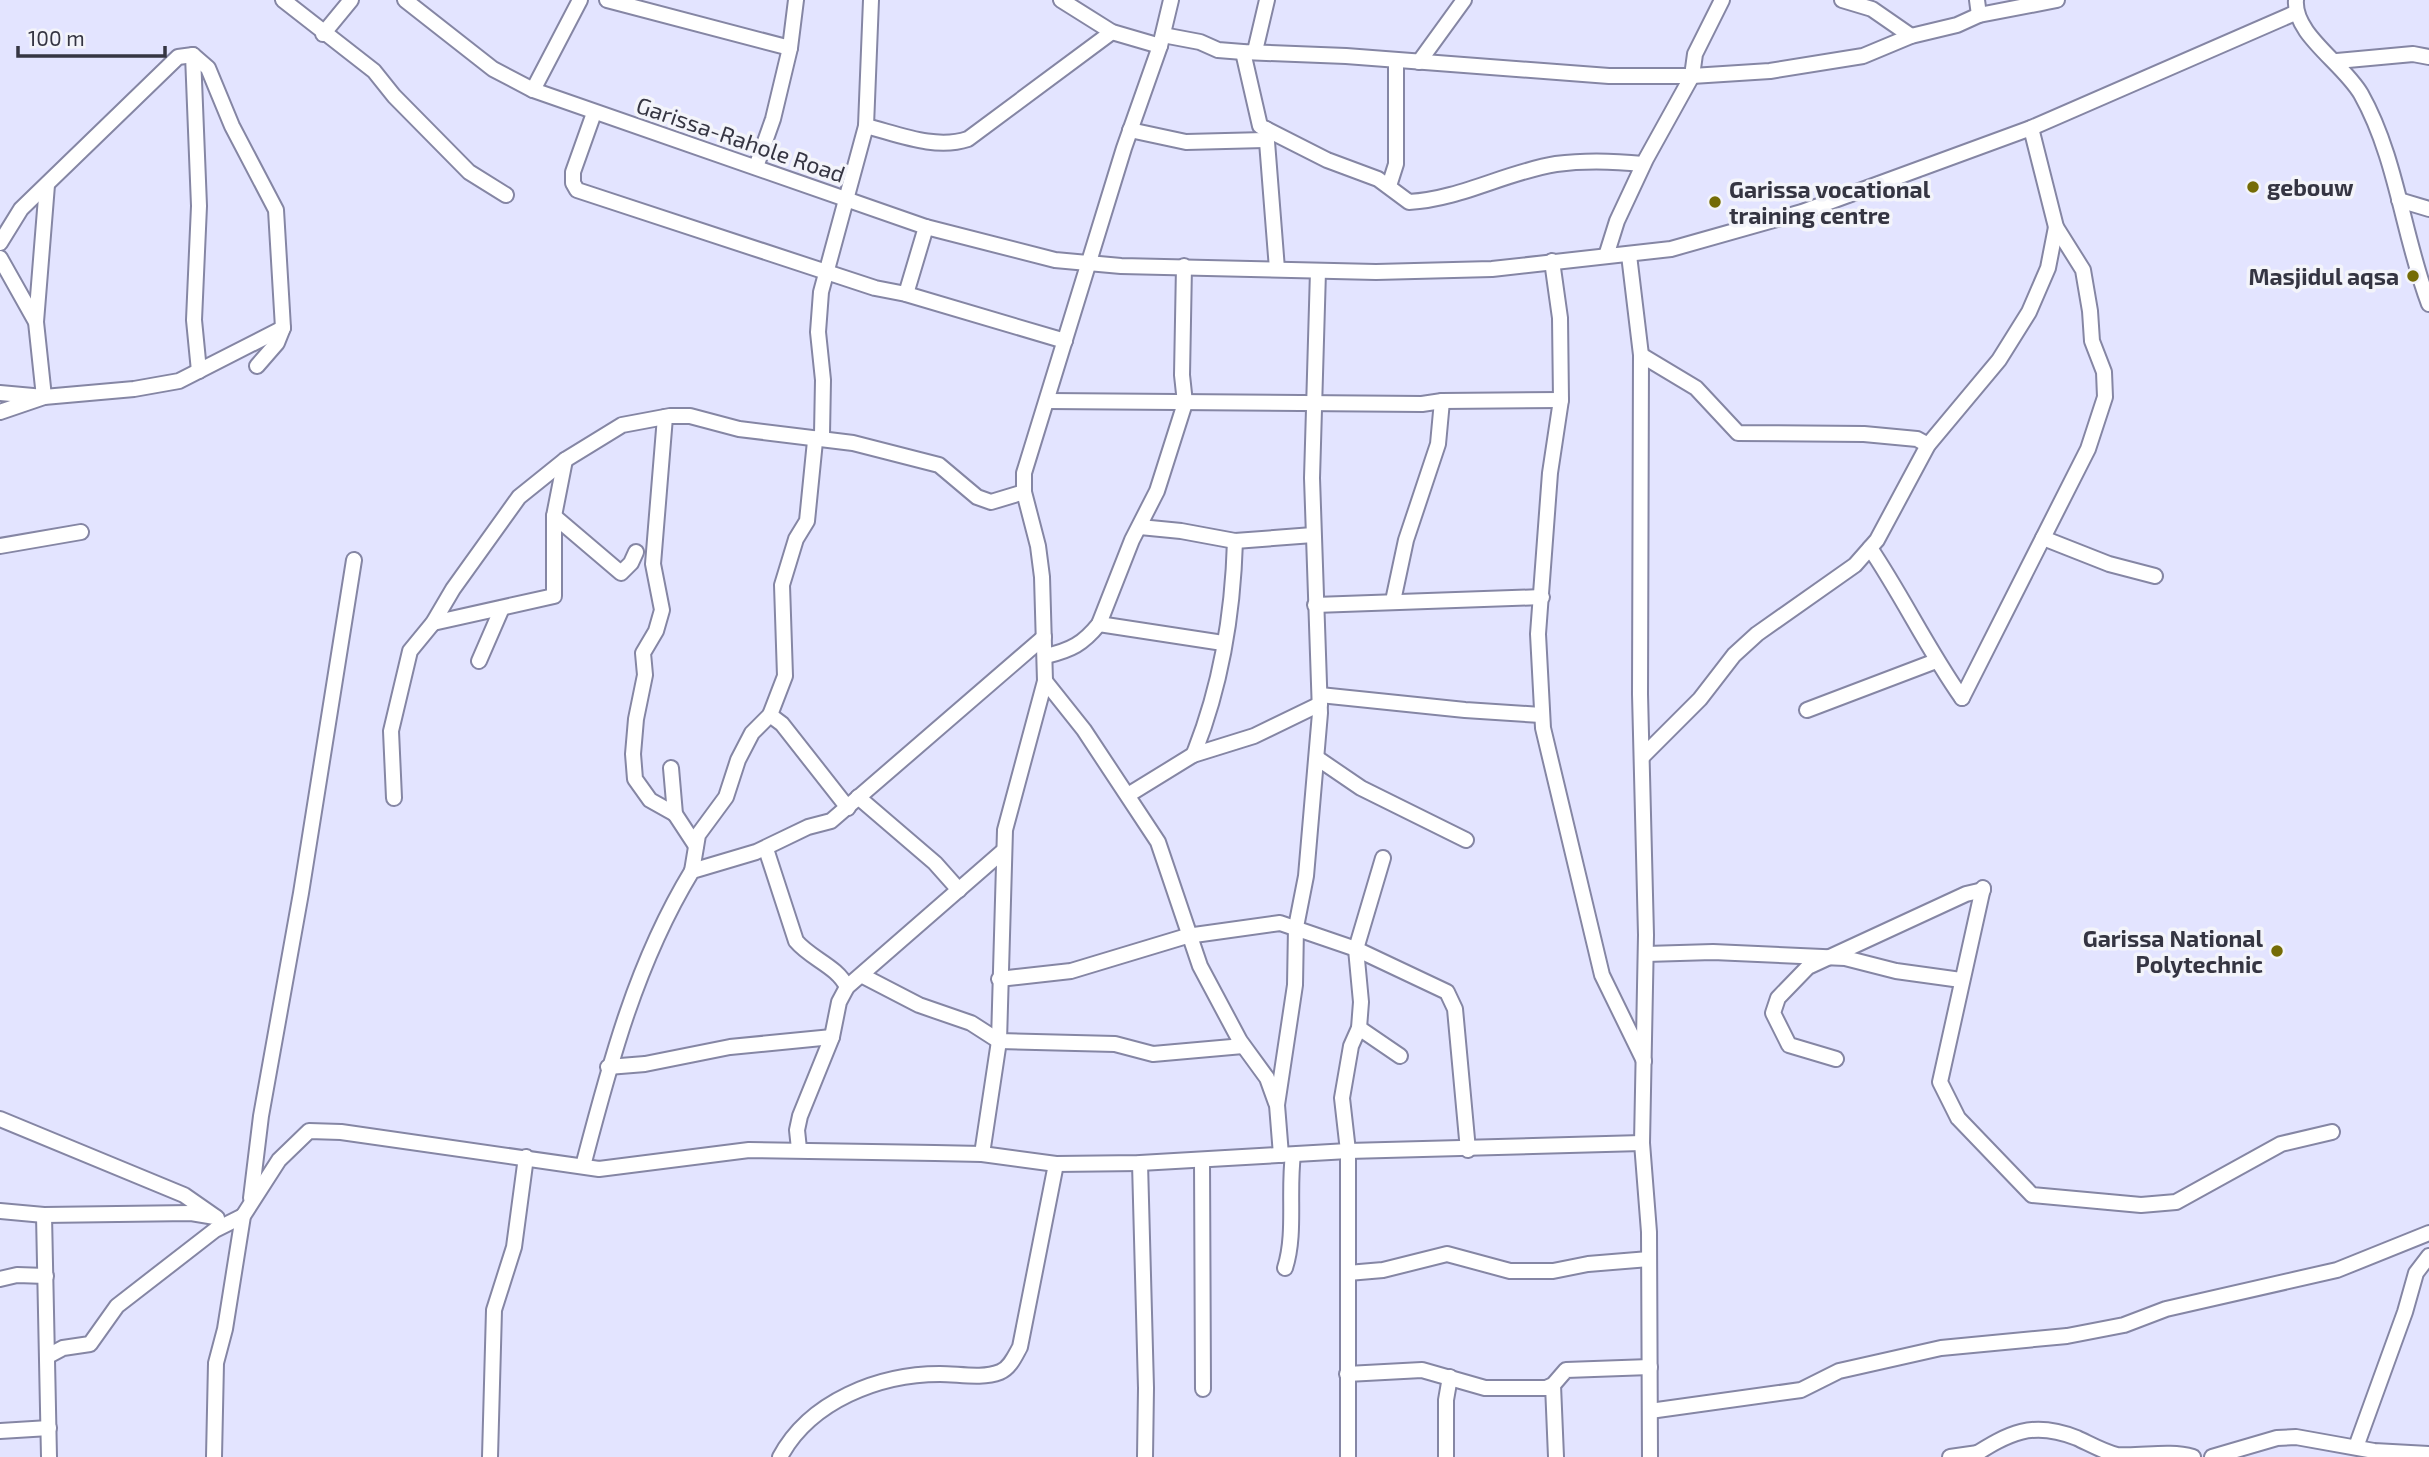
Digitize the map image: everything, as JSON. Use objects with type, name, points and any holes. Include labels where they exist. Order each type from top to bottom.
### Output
[{"type":"street","points":[[283,0],[323,34],[374,71],[394,96],[469,172],[506,195]]},
{"type":"street","points":[[323,34],[351,0]]},
{"type":"street","points":[[533,90],[580,0]]},
{"type":"street","points":[[607,0],[790,48]]},
{"type":"street","points":[[756,167],[773,120],[790,48],[796,0]]},
{"type":"street","points":[[583,1166],[608,1067],[645,959],[692,871],[698,835],[726,797],[738,760],[752,733],[770,715],[785,676],[782,585],[796,539],[807,521],[815,440],[822,434],[823,380],[818,332],[821,292],[866,126],[870,0]]},
{"type":"street","points":[[1061,0],[1112,32],[1161,41],[1200,42],[1218,50],[1609,76],[1692,76],[1825,64],[1863,56],[1911,36],[1956,25],[1978,7],[2057,0]]},
{"type":"street","points":[[982,1154],[999,1041],[1004,830],[1045,681],[1046,656],[1038,546],[1024,492],[1024,473],[1130,130],[1161,41],[1171,0]]},
{"type":"street","points":[[1267,0],[1249,52],[1260,126],[1266,134],[1277,269]]},
{"type":"street","points":[[1419,62],[1464,0]]},
{"type":"street","points":[[1606,256],[1617,221],[1643,164],[1692,76],[1695,54],[1722,0]]},
{"type":"street","points":[[1842,0],[1872,9],[1911,36]]},
{"type":"street","name":"Garissa-Rahole Road","points":[[410,2],[493,69],[533,90],[594,114],[926,227],[1003,249],[1088,264],[1318,271],[1492,269],[1629,255],[1697,243],[1802,212],[2031,128],[2295,6]]},
{"type":"street","points":[[2295,6],[2304,29],[2337,61],[2362,96],[2399,200],[2414,266],[2429,304]]},
{"type":"street","points":[[866,126],[935,143],[953,144],[968,139],[1112,32]]},
{"type":"street","points":[[2337,61],[2413,54],[2429,57]]},
{"type":"street","points":[[193,55],[200,206],[194,320],[199,371]]},
{"type":"street","points":[[0,243],[21,209],[178,57],[193,55],[208,68],[232,126],[276,210],[283,328],[278,343],[257,366]]},
{"type":"street","points":[[1389,186],[1396,164],[1396,60]]},
{"type":"street","points":[[594,114],[573,172],[573,183],[577,190],[827,270],[875,288],[906,294],[1065,341]]},
{"type":"street","points":[[1870,548],[1902,596],[1936,662],[1962,698],[2088,449],[2105,397],[2104,372],[2092,341],[2083,270],[2056,227],[2031,128]]},
{"type":"street","points":[[1130,130],[1186,142],[1266,134],[1378,179],[1404,200],[1417,202],[1443,198],[1555,164],[1614,161],[1643,164]]},
{"type":"street","points":[[44,397],[36,322],[47,185]]},
{"type":"street","points":[[2399,200],[2429,209]]},
{"type":"street","points":[[906,294],[926,227]]},
{"type":"street","points":[[1643,756],[1700,699],[1734,655],[1757,634],[1834,582],[1870,548],[1928,445],[1999,360],[2029,312],[2048,268],[2056,227]]},
{"type":"street","points":[[1629,255],[1641,355],[1640,694],[1646,954],[1642,1143],[1649,1259],[1650,1457]]},
{"type":"street","points":[[0,258],[36,322]]},
{"type":"street","points":[[1552,261],[1560,318],[1561,400],[1550,473],[1538,635],[1541,715],[1593,945],[1620,1018],[1645,1063]]},
{"type":"street","points":[[1046,656],[1073,649],[1084,642],[1099,624],[1160,481],[1185,403],[1182,375],[1184,266]]},
{"type":"street","points":[[1277,1105],[1295,985],[1296,927],[1306,876],[1320,699],[1313,535],[1318,271]]},
{"type":"street","points":[[0,393],[44,397],[134,389],[178,381],[283,328]]},
{"type":"street","points":[[1641,355],[1696,388],[1738,433],[1864,434],[1917,439],[1928,445]]},
{"type":"street","points":[[0,412],[44,397]]},
{"type":"street","points":[[1048,401],[1315,401],[1422,404],[1442,401],[1561,400]]},
{"type":"street","points":[[1393,601],[1406,540],[1438,444],[1442,401]]},
{"type":"street","points":[[394,798],[391,731],[410,651],[433,624],[453,589],[519,497],[565,460],[622,425],[664,417],[690,416],[739,429],[853,443],[939,465],[977,497],[991,502],[1024,492]]},
{"type":"street","points":[[664,417],[653,553],[662,610],[656,631],[643,653],[645,675],[636,719],[633,754],[635,779],[650,800],[675,814]]},
{"type":"street","points":[[433,624],[554,596],[554,516],[565,460]]},
{"type":"street","points":[[554,516],[621,573],[631,563],[636,552]]},
{"type":"street","points":[[1140,527],[1235,541],[1313,535]]},
{"type":"street","points":[[0,546],[81,532]]},
{"type":"street","points":[[2043,538],[2109,564],[2155,576]]},
{"type":"street","points":[[1193,755],[1217,690],[1231,599],[1235,541]]},
{"type":"street","points":[[251,1199],[261,1116],[301,893],[354,560]]},
{"type":"street","points":[[1315,605],[1542,597]]},
{"type":"street","points":[[480,662],[502,608]]},
{"type":"street","points":[[1099,624],[1223,643]]},
{"type":"street","points":[[692,871],[766,849],[808,827],[831,821],[1044,637]]},
{"type":"street","points":[[1807,710],[1936,662]]},
{"type":"street","points":[[1045,681],[1084,730],[1158,842],[1187,936],[1216,1000],[1243,1046],[1267,1078],[1277,1105],[1287,1155],[1291,1249],[1285,1268]]},
{"type":"street","points":[[1128,794],[1193,755],[1254,736],[1320,699],[1541,715]]},
{"type":"street","points":[[770,715],[853,803],[936,863],[959,890]]},
{"type":"street","points":[[1317,758],[1361,788],[1466,840]]},
{"type":"street","points":[[671,768],[675,814],[695,846]]},
{"type":"street","points":[[766,849],[796,940],[806,952],[841,975],[846,987]]},
{"type":"street","points":[[799,1149],[800,1116],[832,1037],[839,1002],[846,987],[863,976],[1002,852]]},
{"type":"street","points":[[1348,1457],[1348,1152],[1342,1098],[1351,1046],[1359,1028],[1361,1002],[1356,949],[1382,858]]},
{"type":"street","points":[[1836,1059],[1788,1045],[1773,1013],[1778,998],[1808,967],[1966,894],[1983,889],[1940,1082],[1958,1118],[2032,1195],[2141,1205],[2176,1202],[2281,1144],[2332,1132]]},
{"type":"street","points":[[999,979],[1071,971],[1187,936],[1280,923],[1296,927],[1356,949],[1447,992],[1455,1009],[1468,1150]]},
{"type":"street","points":[[1646,954],[1713,952],[1831,957],[1961,980]]},
{"type":"street","points":[[863,976],[919,1005],[971,1023],[999,1041],[1115,1044],[1153,1054],[1243,1046]]},
{"type":"street","points":[[1359,1028],[1400,1056]]},
{"type":"street","points":[[608,1067],[645,1064],[730,1047],[832,1037]]},
{"type":"street","points":[[0,1119],[184,1195],[230,1219]]},
{"type":"street","points":[[48,1356],[63,1348],[90,1344],[117,1306],[230,1219],[251,1199],[290,1148],[309,1131],[318,1130],[583,1166],[629,1167],[749,1150],[982,1154],[1056,1164],[1642,1143]]},
{"type":"street","points":[[490,1457],[494,1310],[513,1247],[526,1157]]},
{"type":"street","points":[[1202,1160],[1203,1389]]},
{"type":"street","points":[[1140,1163],[1146,1388],[1145,1457]]},
{"type":"street","points":[[780,1457],[798,1428],[864,1386],[938,1373],[985,1375],[1002,1371],[1012,1361],[1020,1347],[1056,1164]]},
{"type":"street","points":[[0,1211],[44,1215],[191,1213],[230,1219]]},
{"type":"street","points":[[44,1215],[49,1457]]},
{"type":"street","points":[[214,1457],[215,1374],[230,1219]]},
{"type":"street","points":[[1650,1411],[1801,1390],[1850,1368],[1941,1348],[2067,1336],[2124,1325],[2166,1308],[2337,1270],[2429,1233]]},
{"type":"street","points":[[1348,1273],[1383,1270],[1447,1254],[1510,1271],[1553,1271],[1588,1264],[1649,1259]]},
{"type":"street","points":[[2356,1447],[2405,1312],[2416,1273],[2429,1256]]},
{"type":"street","points":[[0,1279],[16,1275],[46,1276]]},
{"type":"street","points":[[1347,1374],[1422,1370],[1485,1388],[1546,1388],[1553,1385],[1566,1370],[1650,1367]]},
{"type":"street","points":[[1446,1457],[1446,1400],[1450,1377]]},
{"type":"street","points":[[1553,1385],[1556,1457]]},
{"type":"street","points":[[0,1431],[49,1428]]},
{"type":"street","points":[[1950,1457],[1975,1455],[2005,1436],[2034,1428],[2067,1434],[2118,1455],[2175,1454],[2193,1457]]},
{"type":"street","points":[[2212,1457],[2277,1438],[2314,1439],[2356,1447],[2429,1454]]},
{"type":"place","name":"gebouw","points":[[2253,187]]},
{"type":"place","name":"Garissa vocational training centre","points":[[1715,202]]},
{"type":"place","name":"Masjidul aqsa","points":[[2413,276]]},
{"type":"place","name":"Garissa National Polytechnic","points":[[2277,951]]}]
